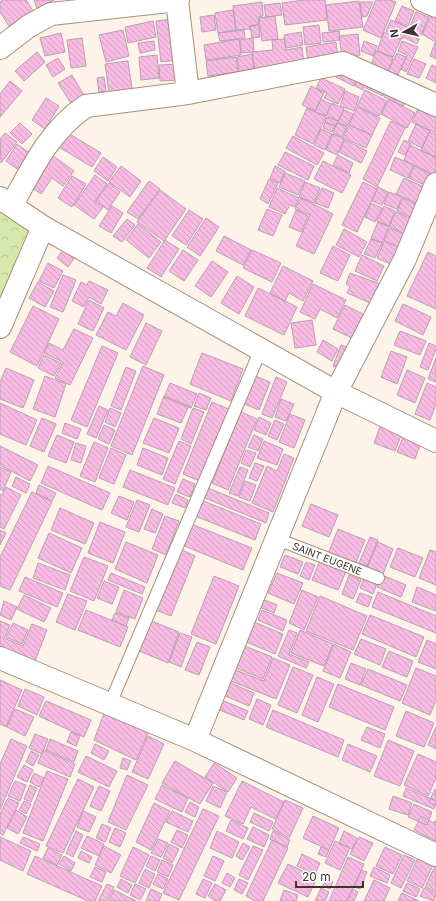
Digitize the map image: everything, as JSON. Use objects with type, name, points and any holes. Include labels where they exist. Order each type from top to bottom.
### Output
[{"type":"street","points":[[0,48],[29,26],[51,14],[178,0],[188,93]]},
{"type":"street","points":[[422,0],[436,6]]},
{"type":"street","points":[[436,105],[343,63],[188,93],[86,106],[73,114],[58,130],[40,152],[6,201],[43,227],[336,392],[436,441]]},
{"type":"street","points":[[194,740],[336,392],[405,259],[436,184]]},
{"type":"street","points":[[0,327],[43,227]]},
{"type":"street","points":[[0,658],[194,740],[436,855]]},
{"type":"lane","points":[[110,704],[261,349]]},
{"type":"lane","name":"SAINT EUGENE","points":[[277,539],[378,578]]},
{"type":"green space","points":[[0,212],[32,232],[0,306]]},
{"type":"building","points":[[3,0],[26,0],[33,11],[9,26],[0,12],[0,2]]},
{"type":"building","points":[[34,0],[54,0],[37,8]]},
{"type":"building","points":[[304,0],[325,0],[327,20],[285,25],[282,3]]},
{"type":"building","points":[[376,0],[390,0],[396,2],[381,38],[363,30]]},
{"type":"building","points":[[359,1],[363,27],[329,31],[326,5]]},
{"type":"building","points":[[262,2],[263,16],[258,17],[259,24],[250,26],[250,29],[236,30],[233,6]]},
{"type":"building","points":[[360,2],[373,2],[367,16],[362,17]]},
{"type":"building","points":[[280,3],[282,15],[266,17],[264,5]]},
{"type":"building","points":[[402,6],[414,11],[408,26],[395,21]]},
{"type":"building","points":[[233,10],[236,30],[218,33],[215,13]]},
{"type":"building","points":[[416,12],[429,17],[417,44],[405,38]]},
{"type":"building","points":[[214,15],[216,30],[202,32],[200,17]]},
{"type":"building","points":[[275,16],[278,39],[262,41],[259,18]]},
{"type":"building","points":[[431,16],[436,18],[436,38],[434,41],[422,34]]},
{"type":"building","points":[[173,19],[178,60],[161,62],[156,21]]},
{"type":"building","points":[[391,20],[409,28],[403,39],[386,31]]},
{"type":"building","points":[[153,21],[156,37],[128,43],[125,27]]},
{"type":"building","points":[[259,25],[260,37],[252,38],[250,26]]},
{"type":"building","points":[[319,25],[321,43],[305,45],[303,27]]},
{"type":"building","points":[[123,30],[129,56],[106,62],[99,35]]},
{"type":"building","points":[[244,30],[245,38],[220,41],[218,33]]},
{"type":"building","points":[[339,31],[340,40],[323,42],[322,33]]},
{"type":"building","points":[[301,32],[303,45],[286,48],[284,35]]},
{"type":"building","points":[[384,32],[401,39],[393,57],[377,51]]},
{"type":"building","points":[[61,33],[65,52],[45,56],[40,38]]},
{"type":"building","points":[[358,34],[360,55],[342,57],[339,36]]},
{"type":"building","points":[[82,38],[86,66],[71,68],[67,40]]},
{"type":"building","points":[[253,38],[254,52],[241,53],[240,40]]},
{"type":"building","points":[[239,39],[241,55],[206,60],[204,45]]},
{"type":"building","points":[[284,39],[286,50],[302,47],[304,64],[255,70],[252,52],[273,50],[272,40]]},
{"type":"building","points":[[436,40],[436,59],[430,56]]},
{"type":"building","points":[[154,41],[155,50],[140,53],[138,43]]},
{"type":"building","points":[[364,41],[377,46],[373,56],[361,51]]},
{"type":"building","points":[[402,41],[418,47],[406,72],[401,69],[407,55],[398,51]]},
{"type":"building","points":[[336,42],[338,58],[308,62],[306,47]]},
{"type":"building","points":[[376,51],[393,58],[388,72],[371,65]]},
{"type":"building","points":[[37,52],[45,62],[24,81],[15,71]]},
{"type":"building","points":[[397,53],[406,57],[398,75],[388,71]]},
{"type":"building","points":[[252,54],[254,70],[239,72],[237,57]]},
{"type":"building","points":[[157,55],[159,78],[141,80],[139,57]]},
{"type":"building","points":[[236,57],[238,72],[208,76],[206,61]]},
{"type":"building","points":[[58,58],[65,69],[53,77],[46,65]]},
{"type":"building","points":[[414,59],[426,64],[419,78],[407,74]]},
{"type":"building","points":[[128,61],[133,95],[110,99],[105,64]]},
{"type":"building","points":[[343,63],[360,71],[354,86],[336,77]]},
{"type":"building","points":[[180,64],[181,80],[160,81],[159,65]]},
{"type":"building","points":[[432,65],[436,67],[436,83],[426,78]]},
{"type":"building","points":[[361,73],[369,77],[363,90],[355,86]]},
{"type":"building","points":[[72,75],[85,97],[72,105],[58,83]]},
{"type":"building","points":[[104,77],[106,91],[99,92],[97,78]]},
{"type":"building","points":[[321,78],[345,89],[338,104],[324,98],[327,93],[316,88]]},
{"type":"building","points":[[371,78],[388,85],[383,96],[366,88]]},
{"type":"building","points":[[10,81],[22,91],[0,117],[0,94]]},
{"type":"building","points":[[311,86],[324,93],[315,111],[302,105]]},
{"type":"building","points":[[390,86],[409,95],[403,106],[384,97]]},
{"type":"building","points":[[365,90],[387,101],[379,116],[357,106]]},
{"type":"building","points":[[345,91],[359,97],[354,111],[340,106]]},
{"type":"building","points":[[46,98],[59,106],[45,129],[32,120]]},
{"type":"building","points":[[321,99],[331,104],[326,116],[315,112]]},
{"type":"building","points":[[389,99],[415,113],[407,128],[381,114]]},
{"type":"building","points":[[422,100],[436,106],[436,133],[412,122]]},
{"type":"building","points":[[332,103],[344,109],[338,121],[326,115]]},
{"type":"building","points":[[357,107],[380,118],[372,135],[349,125]]},
{"type":"building","points":[[307,108],[326,117],[313,144],[295,135]]},
{"type":"building","points":[[344,110],[353,114],[347,126],[338,122]]},
{"type":"building","points":[[327,117],[338,121],[335,126],[325,122]]},
{"type":"building","points":[[391,121],[405,128],[377,187],[363,179]]},
{"type":"building","points":[[325,122],[335,126],[332,132],[323,128]]},
{"type":"building","points":[[20,123],[32,134],[22,144],[10,133]]},
{"type":"building","points":[[337,123],[347,127],[342,137],[333,133]]},
{"type":"building","points":[[416,124],[430,131],[422,148],[408,141]]},
{"type":"building","points":[[349,125],[372,135],[366,148],[343,138]]},
{"type":"building","points":[[321,129],[332,134],[325,150],[314,145]]},
{"type":"building","points":[[63,130],[101,153],[92,167],[54,144]]},
{"type":"building","points":[[429,132],[436,135],[436,157],[421,150]]},
{"type":"building","points":[[5,133],[17,142],[1,163],[0,139]]},
{"type":"building","points":[[333,134],[344,139],[337,155],[326,150]]},
{"type":"building","points":[[293,136],[324,153],[317,165],[286,148]]},
{"type":"building","points":[[345,140],[367,151],[361,163],[339,152]]},
{"type":"building","points":[[404,140],[411,144],[405,155],[398,152]]},
{"type":"building","points":[[17,144],[31,154],[20,171],[6,161]]},
{"type":"building","points":[[410,145],[436,158],[436,176],[404,160]]},
{"type":"building","points":[[48,152],[74,171],[63,186],[52,178],[41,194],[27,184]]},
{"type":"building","points":[[285,152],[314,166],[308,180],[278,165]]},
{"type":"building","points":[[338,155],[353,163],[349,173],[333,165]]},
{"type":"building","points":[[103,157],[117,167],[108,181],[94,171]]},
{"type":"building","points":[[395,157],[413,165],[408,178],[390,170]]},
{"type":"building","points":[[323,161],[351,175],[342,193],[314,179]]},
{"type":"building","points":[[121,166],[141,181],[130,197],[109,182]]},
{"type":"building","points":[[275,166],[285,171],[280,183],[270,178]]},
{"type":"building","points":[[414,166],[434,176],[429,187],[409,178]]},
{"type":"building","points":[[285,173],[305,181],[298,195],[279,187]]},
{"type":"building","points":[[95,175],[107,184],[95,201],[103,207],[94,219],[74,205]]},
{"type":"building","points":[[72,176],[86,184],[72,207],[58,198]]},
{"type":"building","points":[[404,178],[431,190],[423,206],[396,194]]},
{"type":"building","points":[[269,179],[278,183],[268,204],[260,199]]},
{"type":"building","points":[[149,181],[160,189],[138,219],[127,212]]},
{"type":"building","points":[[305,182],[320,188],[314,203],[299,197]]},
{"type":"building","points":[[363,182],[377,189],[357,232],[342,225]]},
{"type":"building","points":[[109,183],[120,192],[108,210],[96,201]]},
{"type":"building","points":[[378,187],[388,192],[382,205],[372,201]]},
{"type":"building","points":[[277,188],[299,198],[295,207],[290,205],[285,214],[269,207]]},
{"type":"building","points":[[322,188],[334,193],[328,208],[315,203]]},
{"type":"building","points":[[160,190],[186,209],[164,241],[137,222]]},
{"type":"building","points":[[389,192],[402,197],[397,209],[384,204]]},
{"type":"building","points":[[301,198],[333,214],[314,254],[296,246],[310,215],[295,209]]},
{"type":"building","points":[[403,198],[421,207],[415,219],[397,211]]},
{"type":"building","points":[[371,203],[382,208],[375,222],[365,217]]},
{"type":"building","points":[[112,206],[123,213],[111,233],[99,226]]},
{"type":"building","points":[[384,206],[395,211],[389,226],[377,221]]},
{"type":"building","points":[[267,209],[282,215],[273,236],[258,230]]},
{"type":"building","points":[[189,210],[203,219],[186,245],[172,236]]},
{"type":"building","points":[[296,210],[308,216],[301,232],[289,227]]},
{"type":"building","points":[[396,212],[420,223],[413,238],[389,226]]},
{"type":"building","points":[[206,218],[219,227],[200,256],[187,247]]},
{"type":"building","points":[[127,219],[135,225],[122,242],[113,236]]},
{"type":"building","points":[[378,222],[389,227],[382,243],[371,238]]},
{"type":"building","points":[[138,224],[161,242],[149,258],[126,240]]},
{"type":"building","points":[[390,228],[408,236],[402,249],[384,240]]},
{"type":"building","points":[[344,229],[367,242],[359,257],[336,245]]},
{"type":"building","points":[[224,236],[251,250],[243,265],[216,251]]},
{"type":"building","points":[[371,239],[382,243],[375,258],[364,254]]},
{"type":"building","points":[[165,240],[179,249],[161,277],[147,268]]},
{"type":"building","points":[[384,241],[400,248],[393,265],[377,258]]},
{"type":"building","points":[[333,246],[350,255],[338,281],[320,273]]},
{"type":"building","points":[[64,249],[75,257],[68,267],[57,258]]},
{"type":"building","points":[[183,250],[198,260],[184,281],[169,271]]},
{"type":"building","points":[[252,250],[281,263],[272,282],[243,268]]},
{"type":"building","points":[[428,252],[436,256],[436,309],[407,296]]},
{"type":"building","points":[[362,255],[384,266],[377,281],[355,271]]},
{"type":"building","points":[[212,261],[228,272],[211,297],[195,286]]},
{"type":"building","points":[[48,263],[63,271],[54,288],[39,281]]},
{"type":"building","points":[[283,266],[313,281],[303,301],[289,293],[285,301],[270,293]]},
{"type":"building","points":[[350,273],[386,286],[377,306],[347,293],[350,287],[346,284]]},
{"type":"building","points":[[63,275],[76,280],[63,312],[50,307]]},
{"type":"building","points":[[237,276],[254,287],[239,314],[221,303]]},
{"type":"building","points":[[89,281],[108,290],[101,304],[89,297],[84,307],[72,301],[81,282],[87,285]]},
{"type":"building","points":[[38,282],[54,291],[45,307],[29,298]]},
{"type":"building","points":[[313,284],[346,300],[337,318],[320,309],[315,319],[300,312]]},
{"type":"building","points":[[258,288],[297,307],[284,335],[245,316]]},
{"type":"building","points":[[89,300],[104,308],[93,331],[78,324]]},
{"type":"building","points":[[123,303],[144,315],[126,350],[96,335],[108,312],[116,316]]},
{"type":"building","points":[[403,304],[431,317],[423,335],[395,321]]},
{"type":"building","points":[[345,305],[363,314],[352,338],[333,329]]},
{"type":"building","points":[[33,306],[59,319],[37,366],[10,352]]},
{"type":"building","points":[[312,320],[316,345],[295,348],[291,323]]},
{"type":"building","points":[[146,323],[162,331],[146,365],[130,357]]},
{"type":"building","points":[[74,329],[93,338],[70,385],[55,378],[63,362],[44,353],[49,343],[63,350]]},
{"type":"building","points":[[400,331],[426,341],[420,355],[394,345]]},
{"type":"building","points":[[323,340],[338,349],[332,361],[317,352]]},
{"type":"building","points":[[429,343],[436,346],[436,349],[428,370],[420,367]]},
{"type":"building","points":[[341,345],[354,350],[345,371],[333,366]]},
{"type":"building","points":[[102,346],[118,353],[87,427],[71,420]]},
{"type":"building","points":[[391,351],[407,357],[397,384],[381,377]]},
{"type":"building","points":[[202,353],[243,369],[231,401],[190,384]]},
{"type":"building","points":[[44,355],[61,363],[54,376],[38,368]]},
{"type":"building","points":[[436,358],[436,382],[428,379]]},
{"type":"building","points":[[143,366],[164,375],[132,455],[111,446]]},
{"type":"building","points":[[126,367],[136,371],[121,410],[111,406]]},
{"type":"building","points":[[6,368],[34,380],[23,408],[0,399],[0,382]]},
{"type":"building","points":[[407,370],[425,378],[415,403],[397,395]]},
{"type":"building","points":[[253,375],[270,382],[259,410],[242,403]]},
{"type":"building","points":[[45,376],[66,384],[55,417],[33,409]]},
{"type":"building","points":[[276,377],[287,382],[272,418],[262,414]]},
{"type":"building","points":[[170,383],[197,394],[191,408],[164,397]]},
{"type":"building","points":[[427,383],[436,387],[436,404],[430,420],[415,414]]},
{"type":"building","points":[[199,393],[211,398],[206,410],[194,406]]},
{"type":"building","points":[[164,396],[189,406],[181,423],[157,414]]},
{"type":"building","points":[[281,399],[294,404],[286,421],[275,417]]},
{"type":"building","points":[[212,402],[231,410],[202,482],[183,474]]},
{"type":"building","points":[[0,403],[37,420],[26,445],[0,434]]},
{"type":"building","points":[[99,406],[108,410],[96,438],[87,434]]},
{"type":"building","points":[[110,408],[121,413],[115,427],[105,422]]},
{"type":"building","points":[[193,408],[204,412],[191,444],[181,439]]},
{"type":"building","points":[[241,412],[257,419],[228,490],[212,483]]},
{"type":"building","points":[[290,414],[305,420],[294,448],[279,442]]},
{"type":"building","points":[[259,417],[271,423],[266,435],[254,430]]},
{"type":"building","points":[[42,418],[56,424],[44,452],[30,446]]},
{"type":"building","points":[[154,418],[179,428],[169,453],[143,443]]},
{"type":"building","points":[[275,420],[284,424],[277,440],[268,436]]},
{"type":"building","points":[[65,423],[81,429],[77,439],[62,433]]},
{"type":"building","points":[[381,424],[402,433],[395,451],[374,443]]},
{"type":"building","points":[[104,425],[115,430],[109,444],[98,439]]},
{"type":"building","points":[[57,435],[74,442],[66,463],[48,456]]},
{"type":"building","points":[[254,435],[263,439],[258,451],[248,447]]},
{"type":"building","points":[[404,435],[421,442],[415,459],[397,452]]},
{"type":"building","points":[[179,441],[191,446],[175,484],[163,479]]},
{"type":"building","points":[[264,441],[283,449],[277,465],[257,458]]},
{"type":"building","points":[[94,442],[108,448],[95,482],[80,476]]},
{"type":"building","points":[[76,443],[86,446],[81,463],[71,460]]},
{"type":"building","points":[[0,446],[38,465],[30,481],[0,465]]},
{"type":"building","points":[[111,448],[126,455],[114,484],[99,478]]},
{"type":"building","points":[[143,448],[168,458],[162,475],[137,465]]},
{"type":"building","points":[[246,450],[256,453],[250,467],[241,463]]},
{"type":"building","points":[[284,454],[294,458],[273,512],[252,503],[267,466],[277,471]]},
{"type":"building","points":[[255,463],[264,466],[257,481],[249,478]]},
{"type":"building","points":[[48,466],[110,493],[102,510],[41,483]]},
{"type":"building","points":[[0,467],[11,472],[3,491],[0,489]]},
{"type":"building","points":[[240,467],[248,470],[238,496],[229,493]]},
{"type":"building","points":[[130,470],[175,488],[168,505],[123,487]]},
{"type":"building","points":[[16,477],[30,484],[26,493],[12,486]]},
{"type":"building","points":[[183,479],[195,484],[190,497],[177,492]]},
{"type":"building","points":[[245,481],[256,485],[250,501],[239,497]]},
{"type":"building","points":[[39,485],[56,493],[52,501],[36,493]]},
{"type":"building","points":[[6,487],[21,495],[4,529],[0,527],[0,494],[2,495]]},
{"type":"building","points":[[208,488],[269,513],[266,523],[205,498]]},
{"type":"building","points":[[32,492],[52,502],[10,590],[0,586],[0,557]]},
{"type":"building","points":[[176,494],[188,500],[185,508],[172,503]]},
{"type":"building","points":[[119,496],[134,502],[127,520],[111,513]]},
{"type":"building","points":[[137,500],[150,505],[139,532],[126,527]]},
{"type":"building","points":[[201,500],[261,524],[255,540],[195,516]]},
{"type":"building","points":[[311,504],[338,515],[329,537],[302,526]]},
{"type":"building","points":[[60,508],[94,523],[85,544],[51,530]]},
{"type":"building","points":[[152,509],[163,514],[155,533],[144,529]]},
{"type":"building","points":[[165,516],[179,521],[166,555],[152,549]]},
{"type":"building","points":[[100,522],[125,532],[113,563],[88,553]]},
{"type":"building","points":[[191,524],[252,548],[243,570],[182,545]]},
{"type":"building","points":[[338,529],[365,540],[355,565],[328,554]]},
{"type":"building","points":[[0,530],[6,533],[0,545]]},
{"type":"building","points":[[49,533],[82,548],[71,573],[38,558]]},
{"type":"building","points":[[370,537],[378,540],[367,566],[359,563]]},
{"type":"building","points":[[126,542],[158,555],[147,583],[115,569]]},
{"type":"building","points":[[378,542],[393,549],[383,574],[367,568]]},
{"type":"building","points":[[398,548],[423,558],[415,577],[390,567]]},
{"type":"building","points":[[180,549],[195,556],[171,616],[156,610]]},
{"type":"building","points":[[430,550],[436,552],[436,585],[419,578]]},
{"type":"building","points":[[285,555],[303,562],[298,574],[280,567]]},
{"type":"building","points":[[84,557],[108,566],[94,601],[70,591]]},
{"type":"building","points":[[321,558],[347,569],[338,590],[312,580]]},
{"type":"building","points":[[306,562],[315,565],[309,580],[300,576]]},
{"type":"building","points":[[38,563],[70,575],[65,590],[33,578]]},
{"type":"building","points":[[111,573],[145,587],[142,594],[108,580]]},
{"type":"building","points":[[277,573],[303,583],[294,604],[268,593]]},
{"type":"building","points":[[349,575],[361,580],[353,599],[342,594]]},
{"type":"building","points":[[382,575],[406,585],[401,597],[377,587]]},
{"type":"building","points":[[214,576],[239,586],[216,644],[191,634]]},
{"type":"building","points":[[365,576],[378,581],[373,594],[360,588]]},
{"type":"building","points":[[25,577],[63,593],[57,607],[19,591]]},
{"type":"building","points":[[104,581],[119,587],[112,604],[97,598]]},
{"type":"building","points":[[417,587],[436,595],[436,611],[412,602]]},
{"type":"building","points":[[124,590],[143,598],[135,619],[116,612]]},
{"type":"building","points":[[302,590],[318,597],[304,630],[289,623]]},
{"type":"building","points":[[378,592],[436,616],[436,633],[372,607]]},
{"type":"building","points":[[360,593],[372,597],[368,607],[356,602]]},
{"type":"building","points":[[68,594],[87,601],[75,630],[56,622]]},
{"type":"building","points":[[24,595],[51,608],[44,622],[17,609]]},
{"type":"building","points":[[255,596],[277,605],[274,613],[252,604]]},
{"type":"building","points":[[320,596],[367,616],[353,650],[306,631]]},
{"type":"building","points":[[4,601],[17,607],[11,620],[0,615]]},
{"type":"building","points":[[86,610],[128,627],[120,647],[78,630]]},
{"type":"building","points":[[262,610],[287,620],[283,631],[258,620]]},
{"type":"building","points":[[115,613],[129,618],[126,626],[112,620]]},
{"type":"building","points":[[370,615],[424,637],[416,657],[362,634]]},
{"type":"building","points":[[149,620],[179,632],[168,663],[137,650]]},
{"type":"building","points":[[0,621],[10,625],[4,638],[23,646],[32,624],[47,630],[35,661],[0,647]]},
{"type":"building","points":[[254,622],[283,634],[275,654],[246,642]]},
{"type":"building","points":[[13,623],[28,630],[22,644],[6,637]]},
{"type":"building","points":[[289,630],[297,633],[289,654],[309,662],[306,668],[278,656]]},
{"type":"building","points":[[300,630],[333,644],[324,666],[291,653]]},
{"type":"building","points":[[180,633],[192,637],[181,667],[169,662]]},
{"type":"building","points":[[361,639],[386,649],[380,665],[354,654]]},
{"type":"building","points":[[427,640],[436,644],[436,669],[418,662]]},
{"type":"building","points":[[197,642],[210,647],[199,675],[185,670]]},
{"type":"building","points":[[334,644],[351,652],[340,678],[323,671]]},
{"type":"building","points":[[245,646],[272,657],[263,679],[236,668]]},
{"type":"building","points":[[389,651],[413,661],[407,677],[382,667]]},
{"type":"building","points":[[273,658],[290,665],[276,699],[228,680],[233,669],[264,681]]},
{"type":"building","points":[[351,663],[366,669],[360,685],[345,679]]},
{"type":"building","points":[[293,667],[313,675],[297,713],[278,705]]},
{"type":"building","points":[[416,668],[436,676],[436,700],[430,715],[402,703]]},
{"type":"building","points":[[368,669],[407,685],[400,701],[361,685]]},
{"type":"building","points":[[317,677],[334,684],[318,722],[302,715]]},
{"type":"building","points":[[0,680],[22,690],[6,727],[0,724]]},
{"type":"building","points":[[228,682],[254,693],[249,706],[223,695]]},
{"type":"building","points":[[338,684],[394,707],[385,730],[329,707]]},
{"type":"building","points":[[25,689],[44,697],[37,715],[18,706]]},
{"type":"building","points":[[219,699],[248,711],[244,720],[215,708]]},
{"type":"building","points":[[257,699],[271,705],[263,725],[249,719]]},
{"type":"building","points":[[46,701],[91,720],[84,737],[39,716]]},
{"type":"building","points":[[15,709],[34,717],[25,736],[7,727]]},
{"type":"building","points":[[273,710],[344,740],[338,757],[266,727]]},
{"type":"building","points":[[105,711],[149,731],[136,760],[94,740]]},
{"type":"building","points":[[406,711],[434,723],[424,747],[396,736]]},
{"type":"building","points":[[367,727],[385,734],[380,748],[361,740]]},
{"type":"building","points":[[436,727],[436,749],[428,745]]},
{"type":"building","points":[[71,732],[80,736],[76,746],[67,742]]},
{"type":"building","points":[[35,734],[48,739],[42,754],[29,748]]},
{"type":"building","points":[[148,736],[164,744],[148,779],[132,772]]},
{"type":"building","points":[[11,739],[27,746],[0,810],[0,764]]},
{"type":"building","points":[[50,739],[78,751],[74,762],[46,750]]},
{"type":"building","points":[[388,740],[414,751],[400,786],[374,776]]},
{"type":"building","points":[[95,744],[109,751],[104,760],[91,753]]},
{"type":"building","points":[[348,744],[377,756],[370,772],[342,760]]},
{"type":"building","points":[[43,750],[75,764],[70,777],[38,763]]},
{"type":"building","points":[[31,751],[39,755],[33,766],[26,762]]},
{"type":"building","points":[[418,754],[436,762],[436,778],[428,796],[404,785]]},
{"type":"building","points":[[86,756],[117,771],[109,787],[78,772]]},
{"type":"building","points":[[123,758],[131,761],[127,770],[120,768]]},
{"type":"building","points":[[175,761],[213,783],[200,804],[162,783]]},
{"type":"building","points":[[214,763],[237,778],[228,792],[205,777]]},
{"type":"building","points":[[24,765],[33,770],[27,782],[17,777]]},
{"type":"building","points":[[47,771],[68,779],[43,841],[23,833]]},
{"type":"building","points":[[34,773],[44,778],[39,787],[30,782]]},
{"type":"building","points":[[127,775],[148,785],[126,830],[108,822]]},
{"type":"building","points":[[78,779],[94,787],[63,853],[46,846]]},
{"type":"building","points":[[15,781],[26,785],[20,801],[8,796]]},
{"type":"building","points":[[242,781],[284,802],[275,819],[251,807],[243,824],[225,816]]},
{"type":"building","points":[[30,785],[37,788],[31,802],[24,799]]},
{"type":"building","points":[[162,785],[188,798],[182,812],[155,799]]},
{"type":"building","points":[[99,786],[110,791],[101,811],[90,806]]},
{"type":"building","points":[[213,786],[227,792],[220,808],[206,801]]},
{"type":"building","points":[[406,788],[436,801],[434,809],[403,796]]},
{"type":"building","points":[[435,789],[436,790],[436,806],[429,802]]},
{"type":"building","points":[[393,796],[412,803],[408,815],[389,809]]},
{"type":"building","points":[[8,798],[19,803],[3,835],[0,833],[0,814]]},
{"type":"building","points":[[285,800],[303,808],[289,838],[272,829]]},
{"type":"building","points":[[24,801],[31,804],[26,814],[19,810]]},
{"type":"building","points":[[190,802],[199,807],[195,817],[185,812]]},
{"type":"building","points":[[154,803],[170,811],[151,850],[136,842]]},
{"type":"building","points":[[414,804],[432,812],[427,825],[408,817]]},
{"type":"building","points":[[203,809],[219,816],[179,900],[163,893]]},
{"type":"building","points":[[16,810],[27,817],[18,834],[7,828]]},
{"type":"building","points":[[83,811],[96,817],[89,832],[77,827]]},
{"type":"building","points":[[172,811],[193,821],[188,832],[166,822]]},
{"type":"building","points":[[254,813],[273,822],[269,831],[250,822]]},
{"type":"building","points":[[313,816],[339,828],[329,850],[303,838]]},
{"type":"building","points":[[421,816],[434,823],[436,820],[436,841],[414,830]]},
{"type":"building","points":[[231,820],[248,828],[243,839],[226,831]]},
{"type":"building","points":[[102,824],[111,828],[105,842],[96,838]]},
{"type":"building","points":[[253,827],[269,835],[264,847],[247,839]]},
{"type":"building","points":[[115,828],[126,833],[120,847],[109,842]]},
{"type":"building","points":[[177,830],[188,835],[182,848],[171,842]]},
{"type":"building","points":[[76,831],[83,835],[73,857],[66,853]]},
{"type":"building","points":[[217,831],[239,842],[232,858],[210,848]]},
{"type":"building","points":[[273,831],[290,840],[287,847],[270,839]]},
{"type":"building","points":[[344,831],[357,838],[352,849],[339,843]]},
{"type":"building","points":[[87,836],[104,844],[99,856],[81,848]]},
{"type":"building","points":[[0,837],[31,851],[23,871],[0,860]]},
{"type":"building","points":[[23,837],[40,844],[37,851],[20,843]]},
{"type":"building","points":[[359,837],[373,843],[364,861],[350,854]]},
{"type":"building","points":[[158,839],[168,843],[161,857],[151,853]]},
{"type":"building","points":[[272,840],[288,848],[263,901],[255,901],[246,896]]},
{"type":"building","points":[[335,841],[350,848],[340,870],[325,863]]},
{"type":"building","points":[[243,843],[250,847],[242,860],[236,856]]},
{"type":"building","points":[[169,844],[179,849],[172,863],[163,858]]},
{"type":"building","points":[[104,846],[121,855],[111,873],[95,865]]},
{"type":"building","points":[[253,846],[263,850],[248,880],[239,875]]},
{"type":"building","points":[[133,847],[149,855],[135,883],[120,876]]},
{"type":"building","points":[[321,847],[329,850],[326,857],[318,854]]},
{"type":"building","points":[[385,847],[402,855],[393,874],[376,866]]},
{"type":"building","points":[[48,848],[62,855],[57,865],[43,858]]},
{"type":"building","points":[[81,851],[92,857],[89,863],[78,858]]},
{"type":"building","points":[[302,854],[320,863],[315,874],[297,866]]},
{"type":"building","points":[[404,855],[415,860],[401,888],[391,883]]},
{"type":"building","points":[[35,856],[102,886],[95,901],[88,901],[27,874]]},
{"type":"building","points":[[64,856],[75,863],[71,871],[59,864]]},
{"type":"building","points":[[151,856],[160,860],[155,871],[146,866]]},
{"type":"building","points":[[213,856],[224,861],[215,881],[204,876]]},
{"type":"building","points":[[419,856],[434,863],[422,888],[407,881]]},
{"type":"building","points":[[348,857],[364,864],[347,901],[329,901]]},
{"type":"building","points":[[162,860],[173,865],[168,877],[157,872]]},
{"type":"building","points":[[288,864],[317,878],[308,897],[278,883]]},
{"type":"building","points":[[436,864],[436,892],[425,887]]},
{"type":"building","points":[[95,867],[106,872],[102,882],[90,877]]},
{"type":"building","points":[[374,867],[390,875],[387,883],[370,876]]},
{"type":"building","points":[[145,869],[155,874],[149,888],[139,883]]},
{"type":"building","points":[[362,870],[367,872],[360,889],[354,887]]},
{"type":"building","points":[[227,873],[235,878],[230,887],[222,883]]},
{"type":"building","points":[[158,874],[168,879],[163,889],[153,884]]},
{"type":"building","points":[[121,879],[132,885],[128,893],[117,887]]},
{"type":"building","points":[[203,879],[212,883],[205,898],[196,894]]},
{"type":"building","points":[[239,879],[248,883],[242,894],[234,890]]},
{"type":"building","points":[[326,879],[333,882],[330,889],[323,886]]},
{"type":"building","points":[[374,880],[390,888],[384,901],[364,901]]},
{"type":"building","points":[[407,883],[420,889],[416,897],[403,891]]},
{"type":"building","points":[[107,884],[114,887],[107,901],[98,901]]},
{"type":"building","points":[[135,884],[146,889],[140,900],[130,895]]},
{"type":"building","points":[[215,884],[226,890],[220,901],[215,901],[208,896]]},
{"type":"building","points":[[321,888],[329,892],[325,901],[315,901]]},
{"type":"building","points":[[424,888],[436,894],[434,901],[420,896]]},
{"type":"building","points":[[151,889],[162,894],[159,901],[146,901]]},
{"type":"building","points":[[353,889],[358,892],[354,901],[347,901]]},
{"type":"building","points":[[114,890],[136,901],[109,901]]},
{"type":"building","points":[[284,890],[298,895],[296,901],[280,901]]},
{"type":"building","points":[[402,893],[419,901],[398,901]]}]
